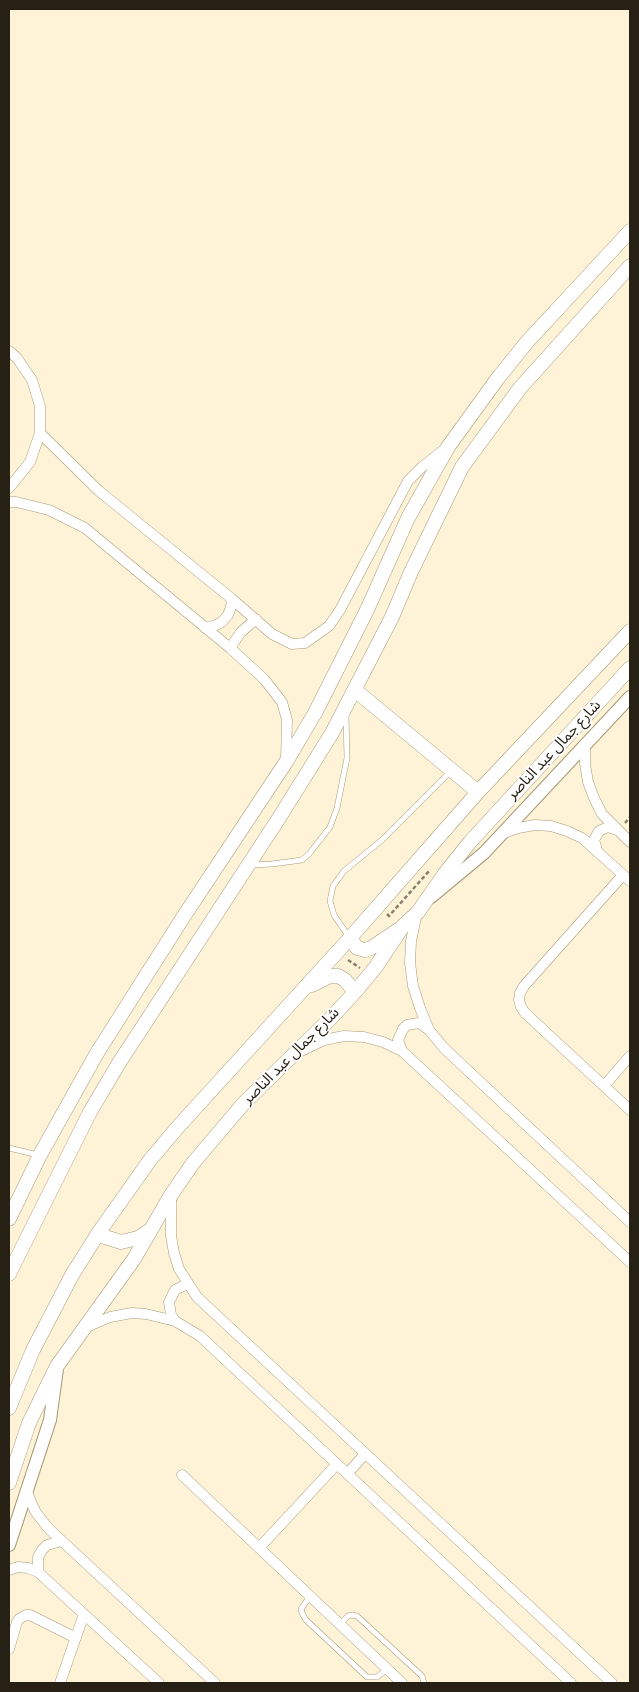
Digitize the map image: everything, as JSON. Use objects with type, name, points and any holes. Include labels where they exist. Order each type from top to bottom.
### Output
[{"type":"main road","points":[[9,1220],[40,1155],[97,1053],[286,762],[329,688],[367,610],[408,518],[448,447],[498,378],[527,342],[630,231]]},
{"type":"main road","points":[[9,1274],[90,1112],[156,1005],[306,776],[346,708],[392,617],[411,572],[462,467],[520,388],[630,266]]},
{"type":"main road","name":"شارع جمال عبد الناصر","points":[[9,1408],[30,1358],[72,1275],[130,1187],[177,1128],[350,938],[478,792],[630,631]]},
{"type":"main road","name":"شارع جمال عبد الناصر","points":[[9,1483],[29,1423],[58,1366],[134,1259],[171,1195],[218,1132],[244,1103],[355,992],[370,974],[403,926],[490,820],[630,668]]},
{"type":"main road","points":[[355,690],[478,792]]},
{"type":"main road","points":[[350,938],[358,948],[365,950],[371,948],[403,926]]},
{"type":"main road","points":[[301,990],[330,976],[338,976],[346,980],[355,992]]},
{"type":"main road","points":[[69,1101],[90,1112]]},
{"type":"main road","points":[[99,1232],[113,1240],[122,1242],[138,1238],[153,1228]]},
{"type":"street","points":[[9,351],[17,358],[32,380],[40,406],[40,433],[30,462],[9,488]]},
{"type":"street","points":[[40,433],[99,490],[232,598],[272,634],[292,644],[305,643],[329,626],[340,610],[408,481],[422,467],[448,447]]},
{"type":"street","points":[[9,502],[49,510],[85,528],[230,648],[264,679],[282,702],[287,720],[286,762]]},
{"type":"street","points":[[205,628],[222,622],[228,616],[232,598]]},
{"type":"street","points":[[230,648],[241,632],[256,619]]},
{"type":"street","points":[[429,1030],[413,986],[410,963],[411,941],[420,907],[464,871],[503,833],[630,697]]},
{"type":"street","points":[[585,747],[588,782],[594,798],[602,814],[630,842]]},
{"type":"street","points":[[503,833],[518,828],[535,826],[551,826],[567,831],[582,838],[627,878],[524,986],[519,1000],[520,1007],[525,1013],[630,1110]]},
{"type":"street","points":[[597,850],[594,840],[599,831],[608,827],[618,830]]},
{"type":"street","points":[[402,1051],[398,1040],[403,1029],[408,1025],[419,1023],[429,1030],[444,1048],[630,1222]]},
{"type":"street","points":[[293,1055],[324,1040],[344,1036],[364,1037],[383,1042],[402,1051],[630,1262]]},
{"type":"street","points":[[604,1086],[630,1056]]},
{"type":"street","points":[[171,1195],[171,1236],[179,1269],[187,1284],[210,1311],[612,1683]]},
{"type":"street","points":[[175,1321],[171,1315],[169,1302],[175,1290],[187,1284]]},
{"type":"street","points":[[75,1340],[89,1326],[110,1317],[132,1314],[146,1314],[175,1321],[200,1336],[571,1683]]},
{"type":"street","points":[[9,1545],[50,1420],[58,1366]]},
{"type":"street","points":[[347,1474],[365,1454]]},
{"type":"street","points":[[259,1548],[337,1464]]},
{"type":"street","points":[[182,1475],[402,1683]]},
{"type":"street","points":[[27,1492],[32,1507],[41,1520],[215,1683]]},
{"type":"street","points":[[38,1572],[37,1564],[42,1550],[47,1545],[62,1541]]},
{"type":"street","points":[[9,1570],[18,1567],[38,1572],[159,1683]]},
{"type":"street","points":[[60,1683],[84,1614]]},
{"type":"street","points":[[9,1649],[18,1622],[22,1616],[26,1615],[30,1615],[76,1638]]},
{"type":"lane","points":[[248,865],[302,860],[309,854],[330,826],[337,808],[347,758],[346,708]]},
{"type":"lane","points":[[350,938],[334,915],[330,901],[333,886],[344,871],[382,840],[452,770]]},
{"type":"lane","points":[[9,1148],[40,1155]]},
{"type":"lane","points":[[310,1596],[301,1609],[306,1620],[367,1676],[377,1677],[387,1669]]},
{"type":"lane","points":[[340,1624],[348,1616],[357,1616],[422,1676],[424,1683]]},
{"type":"path","points":[[336,953],[370,974]]}]
